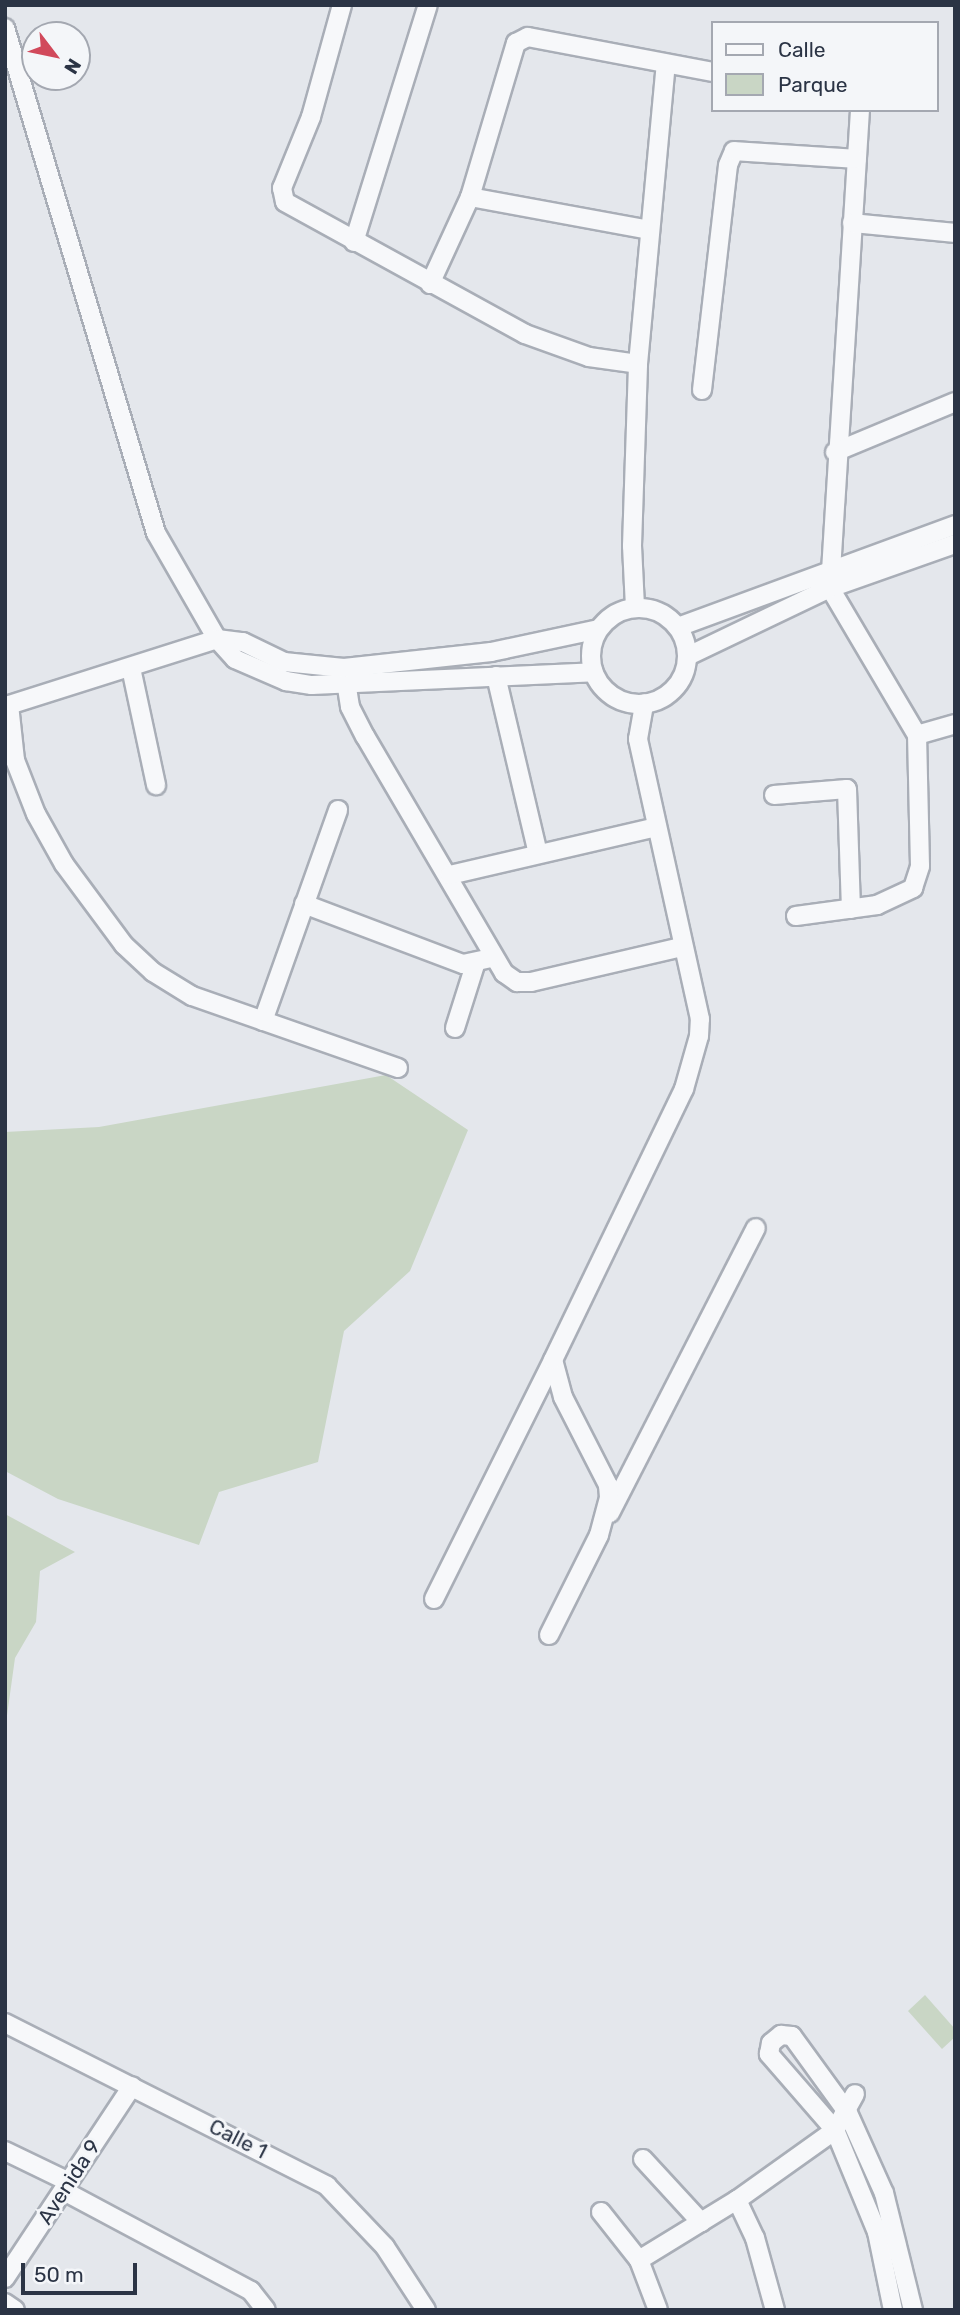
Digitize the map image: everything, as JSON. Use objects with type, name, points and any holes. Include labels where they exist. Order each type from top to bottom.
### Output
[{"type":"street","points":[[342,5],[311,117],[281,192],[289,205],[430,284],[545,343],[589,357],[638,364]]},
{"type":"street","points":[[354,242],[428,5]]},
{"type":"street","points":[[5,28],[156,533],[217,639],[235,659],[286,681],[345,677],[594,672]]},
{"type":"street","points":[[430,284],[470,197],[513,46],[519,40],[528,37],[712,72]]},
{"type":"street","points":[[635,607],[632,547],[638,364],[666,65]]},
{"type":"street","points":[[796,916],[877,905],[913,888],[920,866],[917,735],[830,588],[834,567],[835,452],[860,112]]},
{"type":"street","points":[[702,390],[728,165],[734,151],[857,159]]},
{"type":"street","points":[[470,197],[649,230]]},
{"type":"street","points":[[852,223],[955,233]]},
{"type":"street","points":[[835,452],[955,402]]},
{"type":"street","points":[[678,627],[834,567],[955,525]]},
{"type":"street","points":[[599,629],[591,656],[594,672],[613,697],[644,704],[674,688],[688,656],[830,588],[955,544]]},
{"type":"street","points":[[345,677],[491,652],[599,629],[621,611],[635,607],[659,612],[678,627],[688,656]]},
{"type":"street","points":[[217,639],[7,706],[15,760],[36,814],[64,864],[124,945],[153,972],[192,996],[398,1068]]},
{"type":"street","points":[[131,668],[156,785]]},
{"type":"street","points":[[496,676],[538,854]]},
{"type":"street","points":[[345,677],[365,736],[450,875],[484,961],[516,982],[531,982],[682,947]]},
{"type":"street","points":[[434,1599],[553,1360],[691,1072],[700,1020],[638,739],[644,704]]},
{"type":"street","points":[[917,735],[955,724]]},
{"type":"street","points":[[774,795],[847,789],[851,909]]},
{"type":"street","points":[[263,1021],[338,810]]},
{"type":"street","points":[[450,875],[656,827]]},
{"type":"street","points":[[304,904],[463,964],[484,961]]},
{"type":"street","points":[[455,1028],[484,961]]},
{"type":"street","points":[[549,1635],[756,1228]]},
{"type":"street","points":[[553,1360],[564,1397],[608,1485],[605,1522]]},
{"type":"street","name":"Calle 1","points":[[5,2023],[327,2186],[385,2246],[426,2310]]},
{"type":"street","points":[[893,2310],[885,2229],[835,2130],[769,2054],[771,2043],[781,2035],[792,2036],[848,2112],[912,2310]]},
{"type":"street","name":"Avenida 9","points":[[5,2278],[131,2085]]},
{"type":"street","points":[[639,2260],[737,2200],[835,2130],[848,2112],[855,2094]]},
{"type":"street","points":[[5,2151],[251,2291],[264,2309]]},
{"type":"street","points":[[643,2158],[701,2222]]},
{"type":"street","points":[[737,2200],[755,2238],[775,2310]]},
{"type":"street","points":[[601,2212],[639,2260],[658,2310]]},
{"type":"street","points":[[5,2303],[15,2310]]},
{"type":"green space","points":[[386,1075],[468,1130],[410,1271],[344,1331],[318,1462],[219,1492],[199,1545],[58,1499],[5,1471],[5,1132],[99,1127]]},
{"type":"green space","points":[[5,1514],[75,1552],[40,1571],[36,1622],[15,1658],[5,1730]]},
{"type":"green space","points":[[925,1995],[955,2029],[955,2037],[942,2049],[908,2011]]}]
